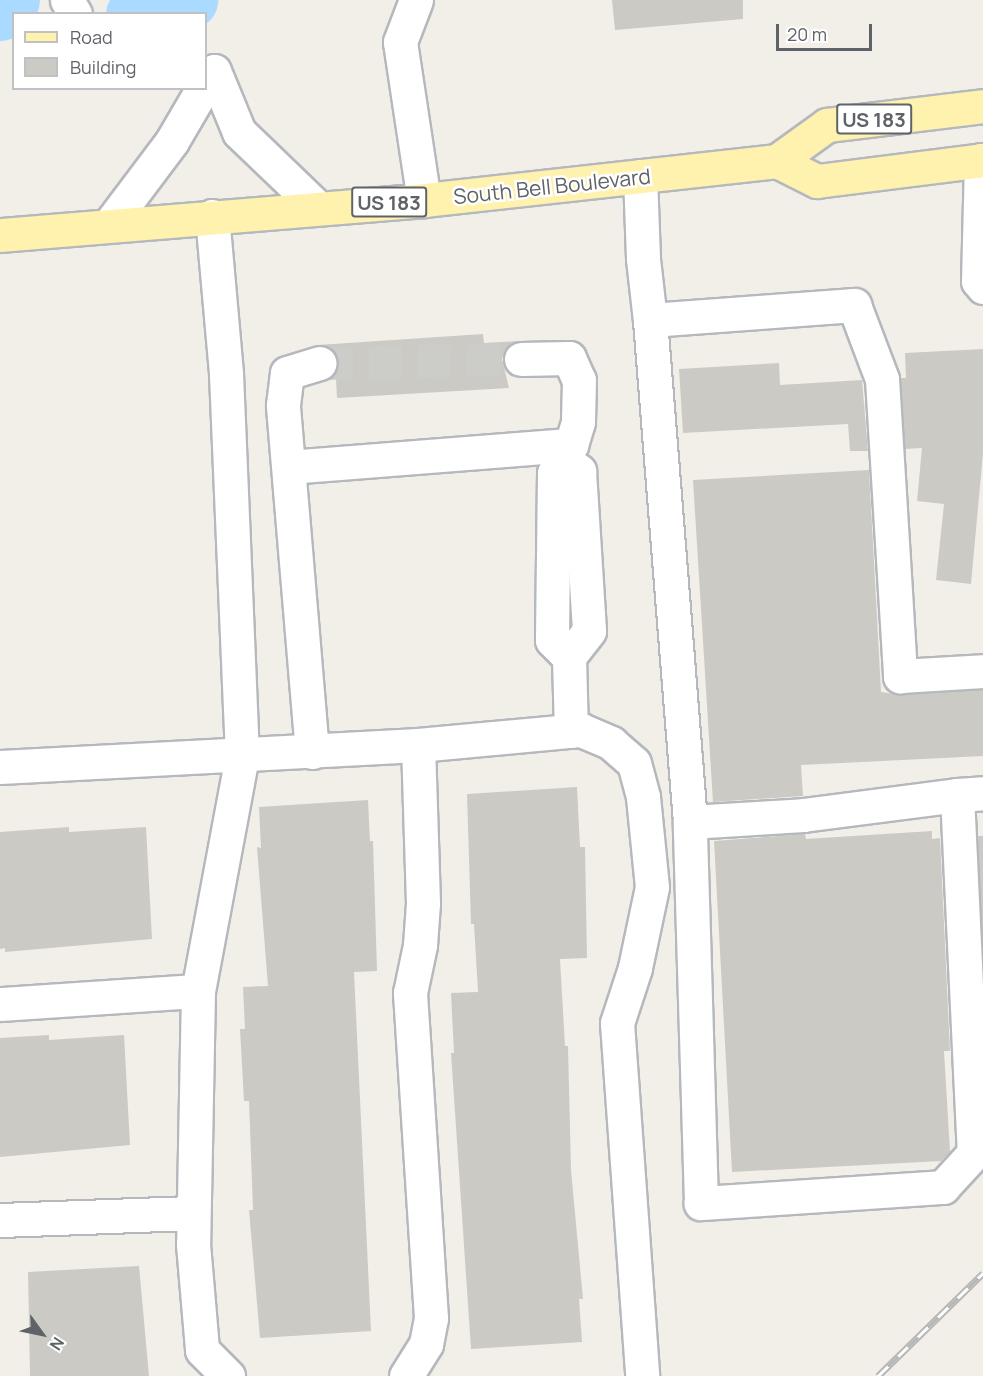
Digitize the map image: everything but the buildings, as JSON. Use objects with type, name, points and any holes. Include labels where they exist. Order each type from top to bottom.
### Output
[{"type":"main road","name":"US 183","points":[[777,161],[827,124],[983,106]]},
{"type":"main road","points":[[777,161],[817,181],[982,160]]},
{"type":"main road","name":"South Bell Boulevard","points":[[0,235],[316,206],[424,200],[777,161]]},
{"type":"lane","points":[[416,0],[400,42],[424,200]]},
{"type":"lane","points":[[207,79],[238,132],[316,206]]},
{"type":"lane","points":[[109,225],[172,141],[201,90]]},
{"type":"lane","points":[[982,160],[978,281],[983,287]]},
{"type":"lane","points":[[640,176],[643,260],[651,320],[690,822],[701,1203],[943,1187],[974,1153],[970,794],[803,815],[690,822]]},
{"type":"lane","points":[[212,216],[226,374],[242,756],[198,991],[193,1213],[202,1350],[228,1376]]},
{"type":"lane","points":[[651,320],[854,305],[882,379],[900,676],[983,670]]},
{"type":"lane","points":[[521,359],[569,358],[579,380],[578,422],[572,459],[585,548],[590,631],[569,657],[571,731]]},
{"type":"lane","points":[[312,752],[283,405],[287,373],[320,363]]},
{"type":"lane","points":[[289,467],[572,459]]},
{"type":"lane","points":[[569,657],[552,640],[555,473],[572,459]]},
{"type":"lane","points":[[0,767],[418,746],[581,730],[611,743],[634,763],[643,797],[652,887],[635,968],[617,1023],[642,1376]]},
{"type":"lane","points":[[406,1376],[426,1344],[432,1318],[410,993],[423,903],[418,746]]},
{"type":"lane","points":[[0,1004],[198,991]]},
{"type":"lane","points":[[0,1220],[193,1213]]},
{"type":"waterway","points":[[0,12],[11,0]]},
{"type":"waterway","points":[[142,12],[189,0]]},
{"type":"tunnel","points":[[320,363],[521,359]]},
{"type":"railway","points":[[878,1376],[983,1273]]}]
